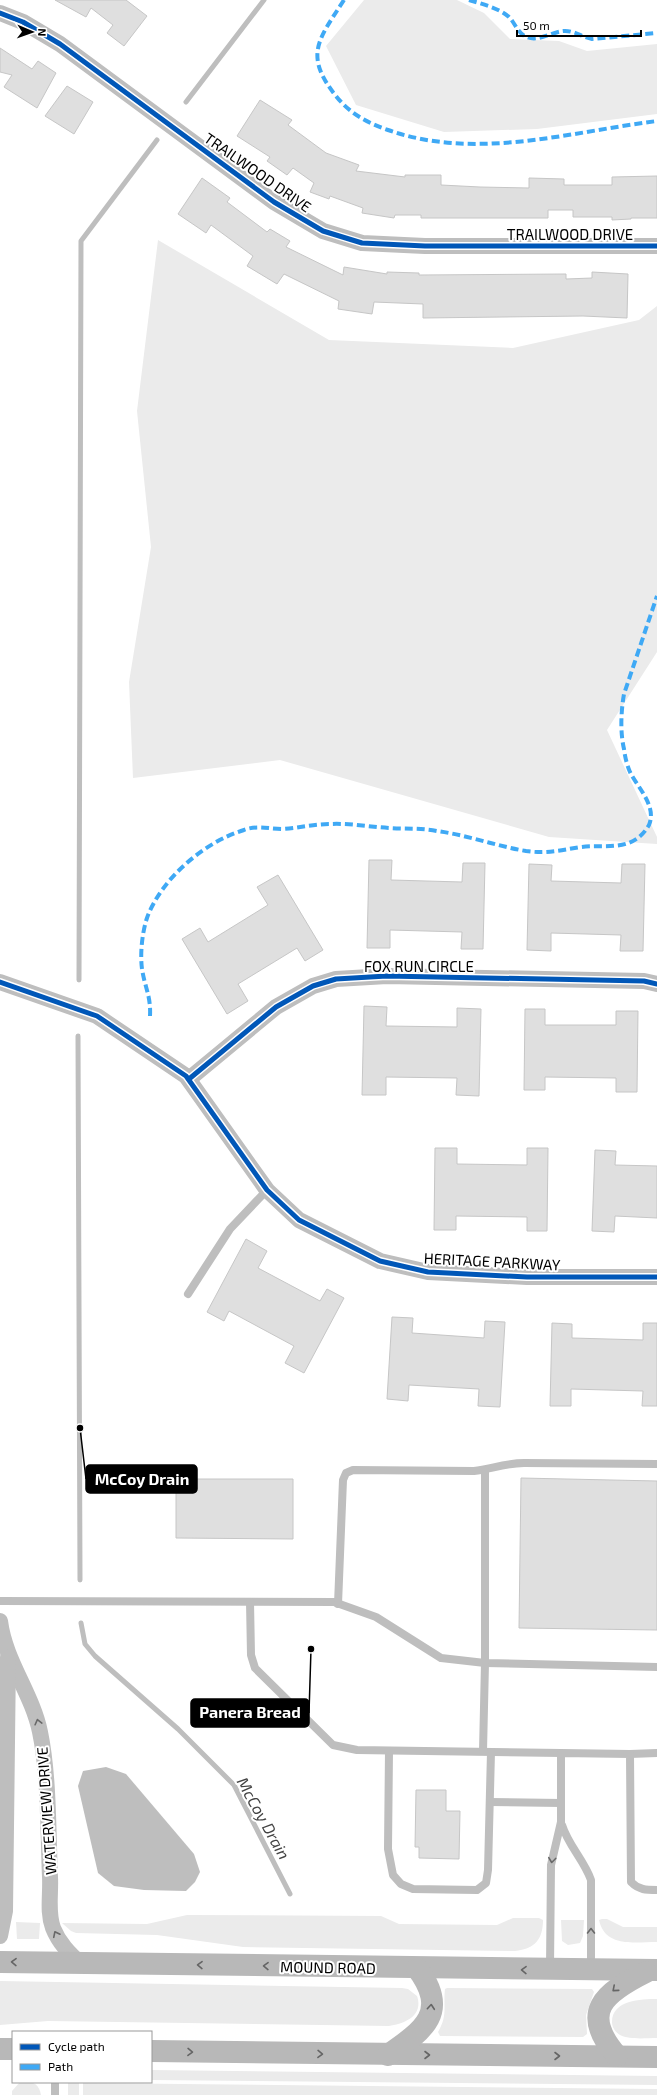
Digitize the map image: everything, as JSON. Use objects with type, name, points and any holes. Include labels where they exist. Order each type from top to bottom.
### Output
[{"type":"main road","name":"MOUND ROAD","points":[[0,1962],[550,1970],[653,1970]]},
{"type":"main road","points":[[388,2055],[413,2038],[428,2021],[432,2010],[432,1999],[424,1978],[417,1968]]},
{"type":"main road","points":[[617,2056],[606,2043],[600,2032],[598,2022],[602,2005],[619,1986],[653,1970]]},
{"type":"main road","points":[[0,2048],[12,2049]]},
{"type":"main road","points":[[152,2051],[657,2057]]},
{"type":"street","name":"TRAILWOOD DRIVE","points":[[0,13],[23,22],[60,44],[274,202],[323,231],[362,243],[425,246],[657,246]]},
{"type":"street","name":"FOX RUN CIRCLE","points":[[189,1079],[276,1008],[313,986],[336,979],[395,976],[644,981],[657,984]]},
{"type":"street","name":"HERITAGE PARKWAY","points":[[0,982],[97,1016],[189,1079],[267,1190],[299,1220],[380,1261],[428,1272],[527,1277],[657,1277]]},
{"type":"street","name":"WATERVIEW DRIVE","points":[[0,1621],[8,1655],[34,1709],[40,1733],[48,1819],[51,1921],[58,1938],[65,1949],[81,1964]]},
{"type":"street","name":"WATERVIEW DRIVE","points":[[0,1936],[5,1911],[3,1748],[8,1655]]},
{"type":"lane","points":[[188,1294],[230,1230],[267,1190]]},
{"type":"lane","points":[[338,1604],[343,1480],[346,1473],[353,1470],[485,1470],[510,1463],[657,1464]]},
{"type":"lane","points":[[389,1751],[389,1863],[393,1875],[401,1884],[413,1889],[477,1890],[486,1883],[490,1802],[485,1663],[485,1470]]},
{"type":"lane","points":[[0,1601],[250,1602],[338,1604],[376,1617],[441,1658],[485,1663],[657,1667]]},
{"type":"lane","points":[[250,1602],[251,1655],[255,1668],[264,1679],[333,1745],[357,1750],[389,1751],[487,1751],[630,1754],[657,1753]]},
{"type":"lane","points":[[550,1970],[551,1864],[561,1822],[561,1753]]},
{"type":"lane","points":[[630,1754],[631,1882],[636,1888],[644,1890],[657,1890]]},
{"type":"lane","points":[[490,1802],[561,1803]]},
{"type":"lane","points":[[561,1822],[566,1836],[588,1872],[591,1880],[591,1970]]},
{"type":"lane","points":[[55,2083],[55,2095]]},
{"type":"shaded area","points":[[364,0],[457,0],[484,13],[510,39],[559,41],[587,51],[657,44],[657,114],[537,129],[444,132],[356,105],[326,46]]},
{"type":"shaded area","points":[[158,240],[329,340],[513,348],[639,320],[657,306],[657,652],[607,730],[657,837],[657,844],[549,837],[280,760],[133,778],[129,682],[151,547],[137,411]]},
{"type":"shaded area","points":[[106,1767],[126,1774],[194,1854],[200,1872],[195,1882],[186,1891],[144,1890],[114,1886],[98,1873],[78,1786],[83,1771]]},
{"type":"shaded area","points":[[187,1915],[381,1916],[399,1924],[497,1925],[513,1918],[539,1918],[543,1920],[543,1927],[539,1938],[533,1945],[522,1950],[515,1951],[243,1947],[157,1935],[76,1933],[71,1931],[62,1923],[147,1924]]},
{"type":"shaded area","points":[[607,1919],[623,1927],[657,1927],[657,1942],[622,1942],[614,1939],[602,1929],[599,1920]]},
{"type":"shaded area","points":[[561,1920],[584,1920],[583,1936],[580,1943],[568,1945],[562,1941]]},
{"type":"shaded area","points":[[16,1922],[40,1923],[39,1939],[17,1939]]},
{"type":"shaded area","points":[[0,1981],[402,1988],[408,1989],[417,1996],[418,2009],[411,2018],[406,2021],[389,2026],[48,2021],[0,2025]]},
{"type":"shaded area","points":[[445,1989],[592,1989],[594,1992],[586,2015],[587,2034],[583,2037],[440,2036],[438,2032],[443,2021]]},
{"type":"shaded area","points":[[657,1999],[657,2038],[628,2038],[615,2031],[612,2024],[613,2015],[622,2005],[636,2000]]},
{"type":"shaded area","points":[[152,2070],[657,2076],[657,2085],[152,2080]]},
{"type":"shaded area","points":[[19,2083],[34,2083],[38,2087],[41,2095],[12,2095],[12,2091]]},
{"type":"shaded area","points":[[68,2083],[79,2083],[79,2095],[68,2095]]},
{"type":"shaded area","points":[[83,2083],[657,2089],[657,2095],[83,2095]]},
{"type":"building","points":[[55,0],[126,0],[147,16],[124,46],[107,33],[113,25],[91,8],[86,17]]},
{"type":"building","points":[[0,48],[32,69],[38,61],[56,73],[37,108],[4,87],[12,75],[0,72]]},
{"type":"building","points":[[67,86],[93,102],[74,134],[45,116]]},
{"type":"building","points":[[260,100],[292,120],[288,125],[326,153],[359,165],[356,171],[405,177],[405,175],[441,175],[441,185],[529,188],[529,178],[564,179],[564,185],[612,185],[612,177],[657,176],[657,218],[612,220],[612,217],[573,217],[573,210],[548,210],[548,218],[421,218],[421,215],[395,215],[394,218],[362,213],[363,208],[330,196],[329,199],[310,192],[314,183],[293,168],[287,175],[267,161],[270,157],[237,136]]},
{"type":"building","points":[[202,178],[230,198],[227,202],[267,232],[270,229],[290,241],[286,247],[343,275],[344,267],[387,274],[387,272],[419,273],[419,275],[566,274],[566,279],[592,278],[592,272],[628,274],[627,318],[583,316],[423,318],[423,304],[374,302],[372,314],[338,309],[339,301],[284,274],[277,284],[247,266],[253,256],[211,225],[206,233],[178,214]]},
{"type":"building","points":[[369,860],[392,860],[391,880],[462,882],[463,863],[485,863],[483,949],[461,949],[462,932],[390,930],[390,948],[367,948]]},
{"type":"building","points":[[529,864],[552,865],[551,881],[621,883],[622,864],[645,864],[643,951],[620,951],[621,935],[551,933],[551,951],[527,950]]},
{"type":"building","points":[[278,875],[323,950],[305,961],[297,948],[238,984],[248,1001],[227,1014],[182,939],[200,928],[208,942],[268,905],[257,887]]},
{"type":"building","points":[[364,1006],[387,1007],[386,1026],[457,1027],[457,1008],[481,1009],[479,1096],[456,1095],[457,1078],[386,1077],[386,1095],[362,1095]]},
{"type":"building","points":[[525,1009],[545,1009],[545,1025],[616,1025],[616,1011],[638,1011],[637,1092],[616,1092],[616,1078],[545,1077],[545,1090],[524,1090]]},
{"type":"building","points":[[435,1148],[457,1148],[457,1164],[527,1165],[527,1148],[548,1148],[547,1231],[527,1231],[527,1217],[456,1216],[456,1230],[434,1230]]},
{"type":"building","points":[[595,1150],[616,1151],[615,1165],[657,1166],[657,1218],[615,1216],[614,1232],[592,1231]]},
{"type":"building","points":[[246,1239],[267,1251],[258,1268],[320,1301],[327,1289],[344,1298],[304,1373],[285,1363],[294,1346],[229,1311],[224,1321],[207,1312]]},
{"type":"building","points":[[392,1317],[413,1318],[412,1333],[484,1338],[485,1321],[505,1322],[500,1407],[478,1406],[479,1389],[409,1385],[408,1401],[387,1399]]},
{"type":"building","points":[[552,1323],[572,1324],[572,1338],[643,1340],[643,1323],[657,1323],[657,1406],[642,1406],[643,1391],[571,1389],[571,1406],[550,1406]]},
{"type":"building","points":[[521,1478],[657,1481],[657,1630],[519,1628]]},
{"type":"building","points":[[176,1479],[293,1479],[293,1539],[176,1538]]},
{"type":"building","points":[[416,1790],[446,1790],[446,1811],[460,1811],[459,1859],[419,1858],[419,1847],[415,1847]]},
{"type":"waterway","points":[[186,102],[264,0]]},
{"type":"waterway","points":[[79,980],[81,241],[157,140]]},
{"type":"waterway","points":[[78,1036],[80,1580]]},
{"type":"waterway","name":"McCoy Drain","points":[[81,1623],[85,1644],[95,1656],[178,1729],[234,1785],[290,1894]]},
{"type":"marked path","points":[[344,0],[328,26],[318,47],[317,58],[320,69],[326,82],[347,108],[366,121],[388,130],[421,139],[455,143],[489,144],[556,137],[657,121]]},
{"type":"marked path","points":[[469,0],[505,14],[511,19],[524,36],[531,38],[540,38],[563,31],[592,39],[657,33]]},
{"type":"marked path","points":[[150,1016],[149,997],[141,963],[141,950],[145,924],[154,904],[162,889],[173,876],[199,853],[214,843],[244,830],[254,828],[283,829],[338,824],[425,829],[459,835],[515,849],[541,852],[590,846],[618,845],[635,840],[643,834],[649,825],[651,811],[646,797],[630,772],[627,764],[621,729],[624,694],[657,596]]},
{"type":"cycle path","points":[[0,13],[23,22],[60,44],[274,202],[323,231],[362,243],[425,246],[657,246]]},
{"type":"cycle path","points":[[189,1079],[276,1007],[313,986],[336,979],[387,976],[644,981],[657,984]]},
{"type":"cycle path","points":[[0,982],[97,1016],[186,1076],[267,1190],[299,1220],[380,1261],[428,1272],[527,1277],[657,1277]]},
{"type":"place","name":"McCoy Drain","points":[[80,1428]]},
{"type":"place","name":"Panera Bread","points":[[311,1649]]}]
